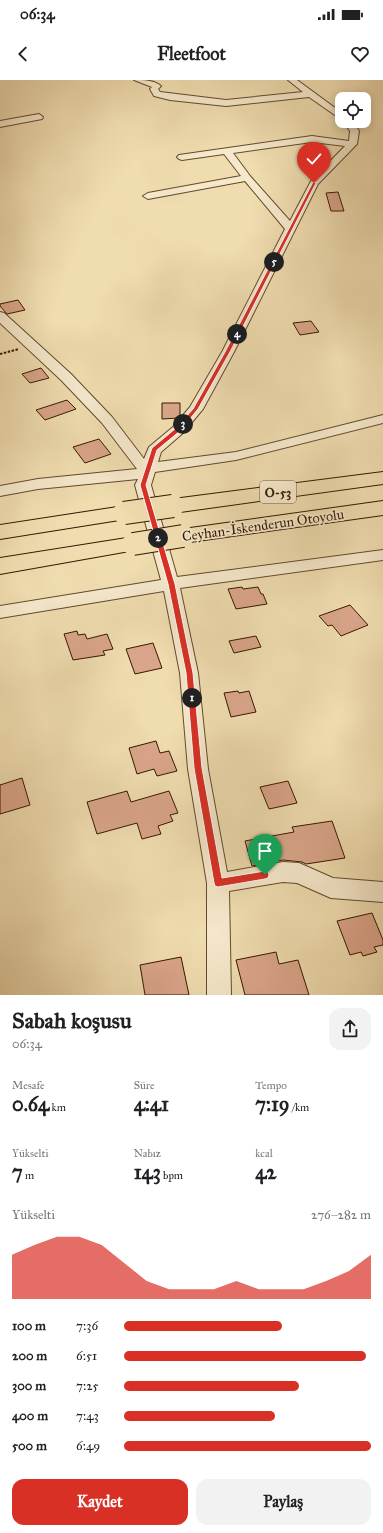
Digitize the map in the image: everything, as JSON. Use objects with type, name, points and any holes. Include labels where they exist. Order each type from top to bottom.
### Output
[{"type":"highway","name":"O-53","points":[[0,532],[173,506],[383,478]]},
{"type":"highway","name":"Ceyhan-İskenderun Otoyolu","points":[[0,566],[183,536],[383,508]]},
{"type":"street","points":[[138,80],[157,86],[154,90],[157,94],[170,97],[226,103],[311,94]]},
{"type":"street","points":[[292,80],[335,112]]},
{"type":"street","points":[[0,124],[39,117]]},
{"type":"street","points":[[219,995],[218,883],[198,768],[189,673],[172,584],[143,485],[154,450],[178,430],[196,409],[228,352],[314,183],[352,144],[356,136],[354,128]]},
{"type":"street","points":[[182,157],[312,139],[352,144]]},
{"type":"street","points":[[226,150],[247,178],[291,229]]},
{"type":"street","points":[[148,196],[247,178]]},
{"type":"street","points":[[0,316],[60,372],[86,399],[106,420],[147,470]]},
{"type":"street","points":[[0,491],[38,484],[147,470],[236,456],[383,419]]},
{"type":"street","points":[[0,612],[172,584],[383,555]]},
{"type":"street","points":[[218,883],[288,872],[299,873],[331,888],[383,892]]},
{"type":"building","points":[[338,192],[344,211],[331,211],[326,193]]},
{"type":"building","points":[[18,300],[25,310],[7,314],[0,306],[0,304]]},
{"type":"building","points":[[311,321],[319,332],[300,335],[293,323]]},
{"type":"building","points":[[41,368],[49,378],[30,383],[22,374]]},
{"type":"building","points":[[67,400],[76,409],[45,420],[36,410]]},
{"type":"building","points":[[162,403],[180,403],[180,416],[178,418],[162,419]]},
{"type":"building","points":[[99,439],[111,454],[85,463],[73,447]]},
{"type":"building","points":[[242,587],[243,589],[258,587],[267,604],[236,609],[228,589]]},
{"type":"building","points":[[350,605],[368,625],[341,636],[332,625],[328,626],[319,616]]},
{"type":"building","points":[[77,631],[78,635],[85,634],[87,639],[107,634],[113,649],[103,651],[105,655],[73,660],[64,634]]},
{"type":"building","points":[[256,636],[261,647],[234,653],[229,641]]},
{"type":"building","points":[[153,643],[162,668],[135,674],[126,649]]},
{"type":"building","points":[[238,691],[239,693],[249,691],[256,712],[231,717],[224,693]]},
{"type":"building","points":[[156,741],[160,753],[169,751],[177,771],[157,776],[154,769],[137,774],[129,748]]},
{"type":"building","points":[[22,778],[30,805],[0,814],[0,785]]},
{"type":"building","points":[[288,781],[297,803],[269,809],[260,787]]},
{"type":"building","points":[[127,791],[131,802],[169,791],[178,813],[170,815],[173,821],[158,826],[161,834],[142,839],[137,823],[97,834],[87,802]]},
{"type":"building","points":[[332,821],[345,858],[306,864],[302,862],[283,860],[252,866],[245,841],[294,832],[292,827]]},
{"type":"building","points":[[372,913],[383,940],[383,945],[374,947],[377,952],[363,956],[361,952],[350,955],[337,921]]},
{"type":"building","points":[[276,952],[279,964],[298,960],[309,995],[245,995],[236,960]]},
{"type":"building","points":[[181,957],[189,995],[145,995],[140,965]]},
{"type":"route","points":[[265,875],[218,883],[198,768],[189,673],[172,584],[143,485],[154,450],[178,430],[196,409],[228,352],[314,183]]}]
